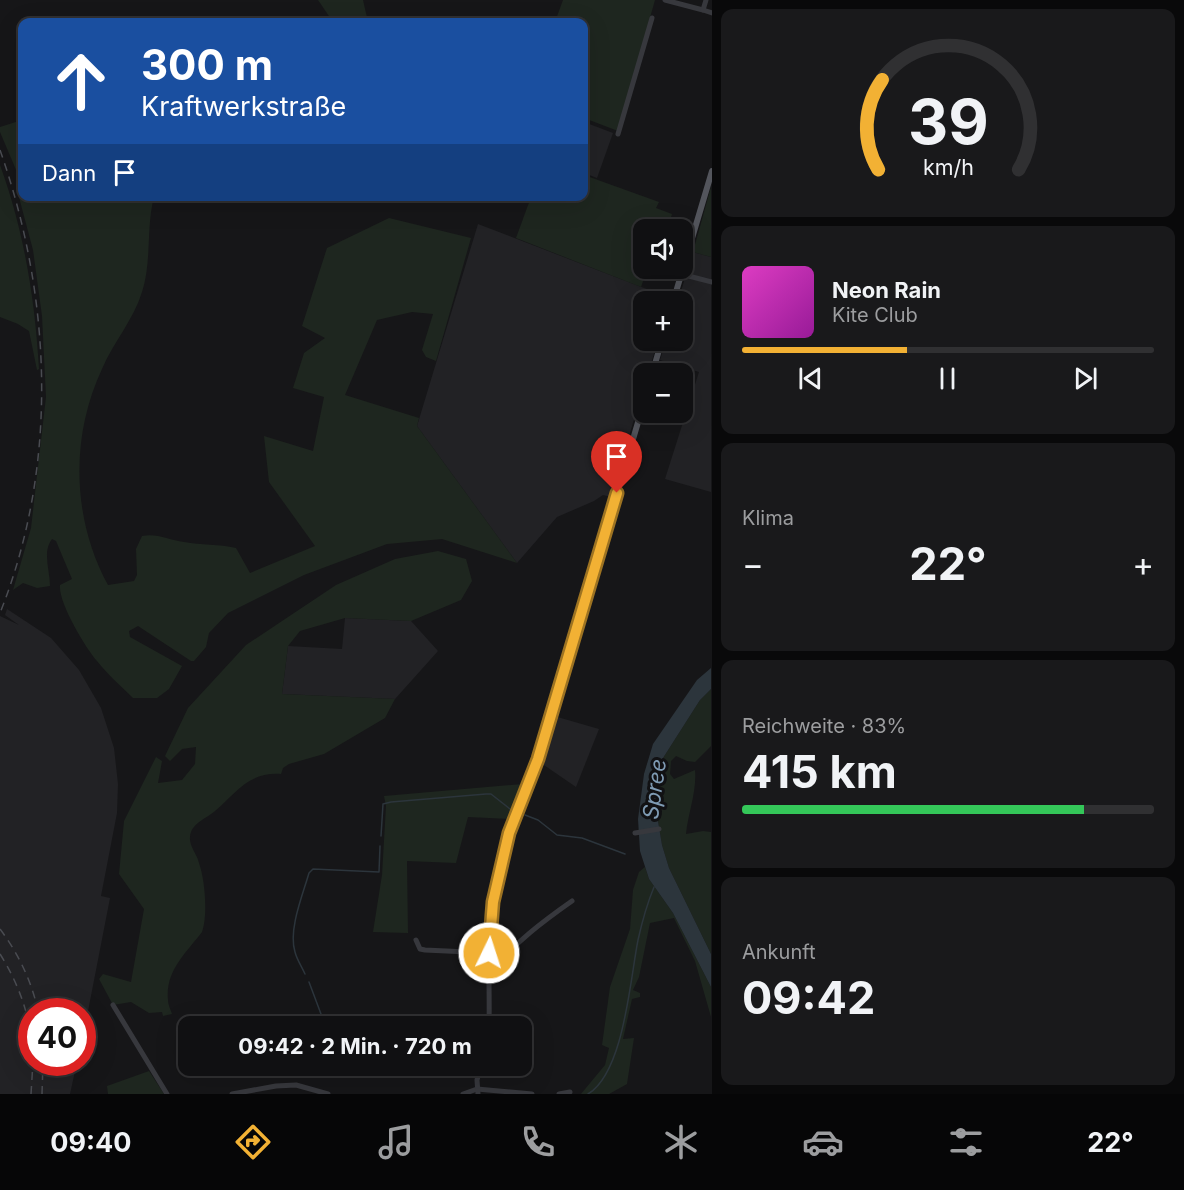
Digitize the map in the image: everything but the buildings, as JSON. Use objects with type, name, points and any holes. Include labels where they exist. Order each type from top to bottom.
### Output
[{"type":"main road","points":[[693,233],[711,171]]},
{"type":"main road","points":[[538,760],[638,423]]},
{"type":"street","points":[[665,0],[711,13]]},
{"type":"street","points":[[703,10],[706,0]]},
{"type":"street","points":[[618,134],[652,18]]},
{"type":"street","points":[[693,277],[711,282]]},
{"type":"street","points":[[489,1016],[489,946],[492,909],[511,826],[538,760]]},
{"type":"street","points":[[635,833],[658,830]]},
{"type":"street","points":[[489,971],[533,928],[572,900]]},
{"type":"street","points":[[416,940],[420,949],[425,950],[489,953]]},
{"type":"street","points":[[489,946],[510,949]]},
{"type":"street","points":[[113,1005],[167,1094]]},
{"type":"street","points":[[478,1091],[480,1076]]},
{"type":"street","points":[[232,1094],[296,1085],[328,1094]]},
{"type":"street","points":[[463,1094],[478,1091],[532,1094]]},
{"type":"street","points":[[559,1094],[570,1092]]},
{"type":"shaded area","points":[[318,0],[363,0],[367,18],[330,18]]},
{"type":"shaded area","points":[[563,0],[655,0],[618,131],[588,120],[588,18],[556,18]]},
{"type":"shaded area","points":[[18,121],[18,175],[0,132],[0,127]]},
{"type":"shaded area","points":[[588,124],[613,133],[597,178],[588,175]]},
{"type":"shaded area","points":[[0,165],[16,215],[27,266],[37,343],[39,369],[37,370],[29,331],[0,317]]},
{"type":"shaded area","points":[[588,176],[659,202],[656,208],[672,214],[670,219],[633,219],[633,279],[644,279],[641,287],[516,238],[530,201],[588,201]]},
{"type":"shaded area","points":[[711,187],[711,257],[693,252]]},
{"type":"shaded area","points":[[20,201],[153,201],[147,268],[142,292],[134,312],[102,369],[84,422],[80,450],[82,506],[87,533],[108,585],[134,581],[137,575],[136,549],[142,536],[153,535],[184,542],[236,548],[250,573],[315,546],[269,482],[264,436],[313,451],[324,397],[293,388],[304,353],[325,338],[302,326],[327,248],[389,218],[471,238],[436,361],[426,357],[422,350],[433,314],[412,312],[377,320],[345,395],[419,418],[417,426],[517,563],[442,539],[387,544],[304,575],[228,613],[209,633],[206,647],[194,661],[138,626],[129,631],[130,637],[182,666],[169,689],[157,698],[133,698],[105,671],[92,654],[68,613],[60,585],[72,579],[56,541],[52,539],[47,550],[50,586],[37,588],[23,583],[13,590],[31,528],[46,397],[42,316],[33,250]]},
{"type":"shaded area","points":[[478,224],[652,291],[633,291],[633,351],[655,351],[651,363],[633,363],[633,423],[611,497],[603,495],[557,517],[517,563],[417,426]]},
{"type":"shaded area","points":[[693,252],[711,257],[711,492],[665,479],[683,423],[693,423],[693,391],[699,372],[693,370],[693,363],[670,363],[660,360],[663,351],[693,351],[693,291],[681,291],[685,279],[693,279]]},
{"type":"shaded area","points":[[438,551],[466,559],[472,581],[461,600],[411,621],[345,618],[300,631],[288,646],[282,694],[395,699],[385,718],[324,754],[289,764],[283,768],[281,774],[260,776],[251,780],[193,828],[190,840],[203,879],[204,925],[202,932],[173,971],[168,990],[172,1014],[163,1016],[162,1012],[149,1013],[131,1002],[113,1005],[99,979],[103,974],[131,982],[144,909],[119,874],[124,821],[156,757],[162,761],[158,783],[182,780],[195,764],[196,747],[182,749],[170,761],[165,756],[188,708],[246,645],[336,585],[395,559]]},
{"type":"shaded area","points":[[7,609],[51,638],[79,670],[101,708],[114,748],[118,784],[117,813],[101,896],[110,898],[91,998],[18,998],[18,1076],[74,1076],[70,1094],[0,1094],[0,616],[19,625],[5,615]]},
{"type":"shaded area","points":[[345,618],[411,621],[438,651],[395,699],[282,694],[288,646],[342,649]]},
{"type":"shaded area","points":[[711,689],[711,746],[695,762],[676,756],[671,761],[670,774],[674,779],[695,770],[695,786],[686,834],[711,832],[711,954],[669,868],[662,845],[656,809],[656,769],[700,700]]},
{"type":"shaded area","points":[[554,716],[599,729],[576,787],[541,763]]},
{"type":"shaded area","points":[[523,784],[510,819],[468,817],[456,863],[407,861],[408,933],[373,932],[382,875],[386,806],[384,796]]},
{"type":"shaded area","points":[[645,867],[649,879],[673,913],[711,987],[711,1017],[695,961],[674,918],[650,923],[639,977],[633,990],[640,993],[640,997],[632,999],[623,1039],[634,1038],[627,1084],[609,1094],[581,1094],[605,1065],[609,1048],[602,1045],[610,987],[630,929],[633,890],[639,872]]},
{"type":"shaded area","points":[[149,1071],[164,1094],[108,1094],[107,1086]]},
{"type":"water","name":"Spree","points":[[711,668],[711,689],[700,700],[656,769],[656,809],[662,845],[669,868],[711,954],[711,987],[673,913],[649,879],[640,851],[638,819],[644,774],[653,744],[697,680]]},
{"type":"waterway","points":[[381,836],[383,804],[391,802],[491,794],[510,809]]},
{"type":"waterway","points":[[525,815],[538,820],[557,835],[582,838],[625,854]]},
{"type":"waterway","points":[[305,974],[295,952],[293,933],[309,873],[313,869],[379,872],[380,846]]},
{"type":"waterway","points":[[588,1094],[600,1083],[618,1046],[624,1024],[638,940],[654,887]]},
{"type":"waterway","points":[[309,982],[320,1016]]},
{"type":"railway","points":[[0,150],[17,206],[30,264],[38,323],[42,382],[40,440],[32,499],[19,557],[0,613]]},
{"type":"railway","points":[[0,929],[24,968],[34,998]]},
{"type":"railway","points":[[0,954],[22,998]]},
{"type":"railway","points":[[31,1094],[32,1076]]},
{"type":"railway","points":[[42,1094],[43,1076]]},
{"type":"route","points":[[489,953],[493,902],[509,833],[538,759],[617,493]]}]
